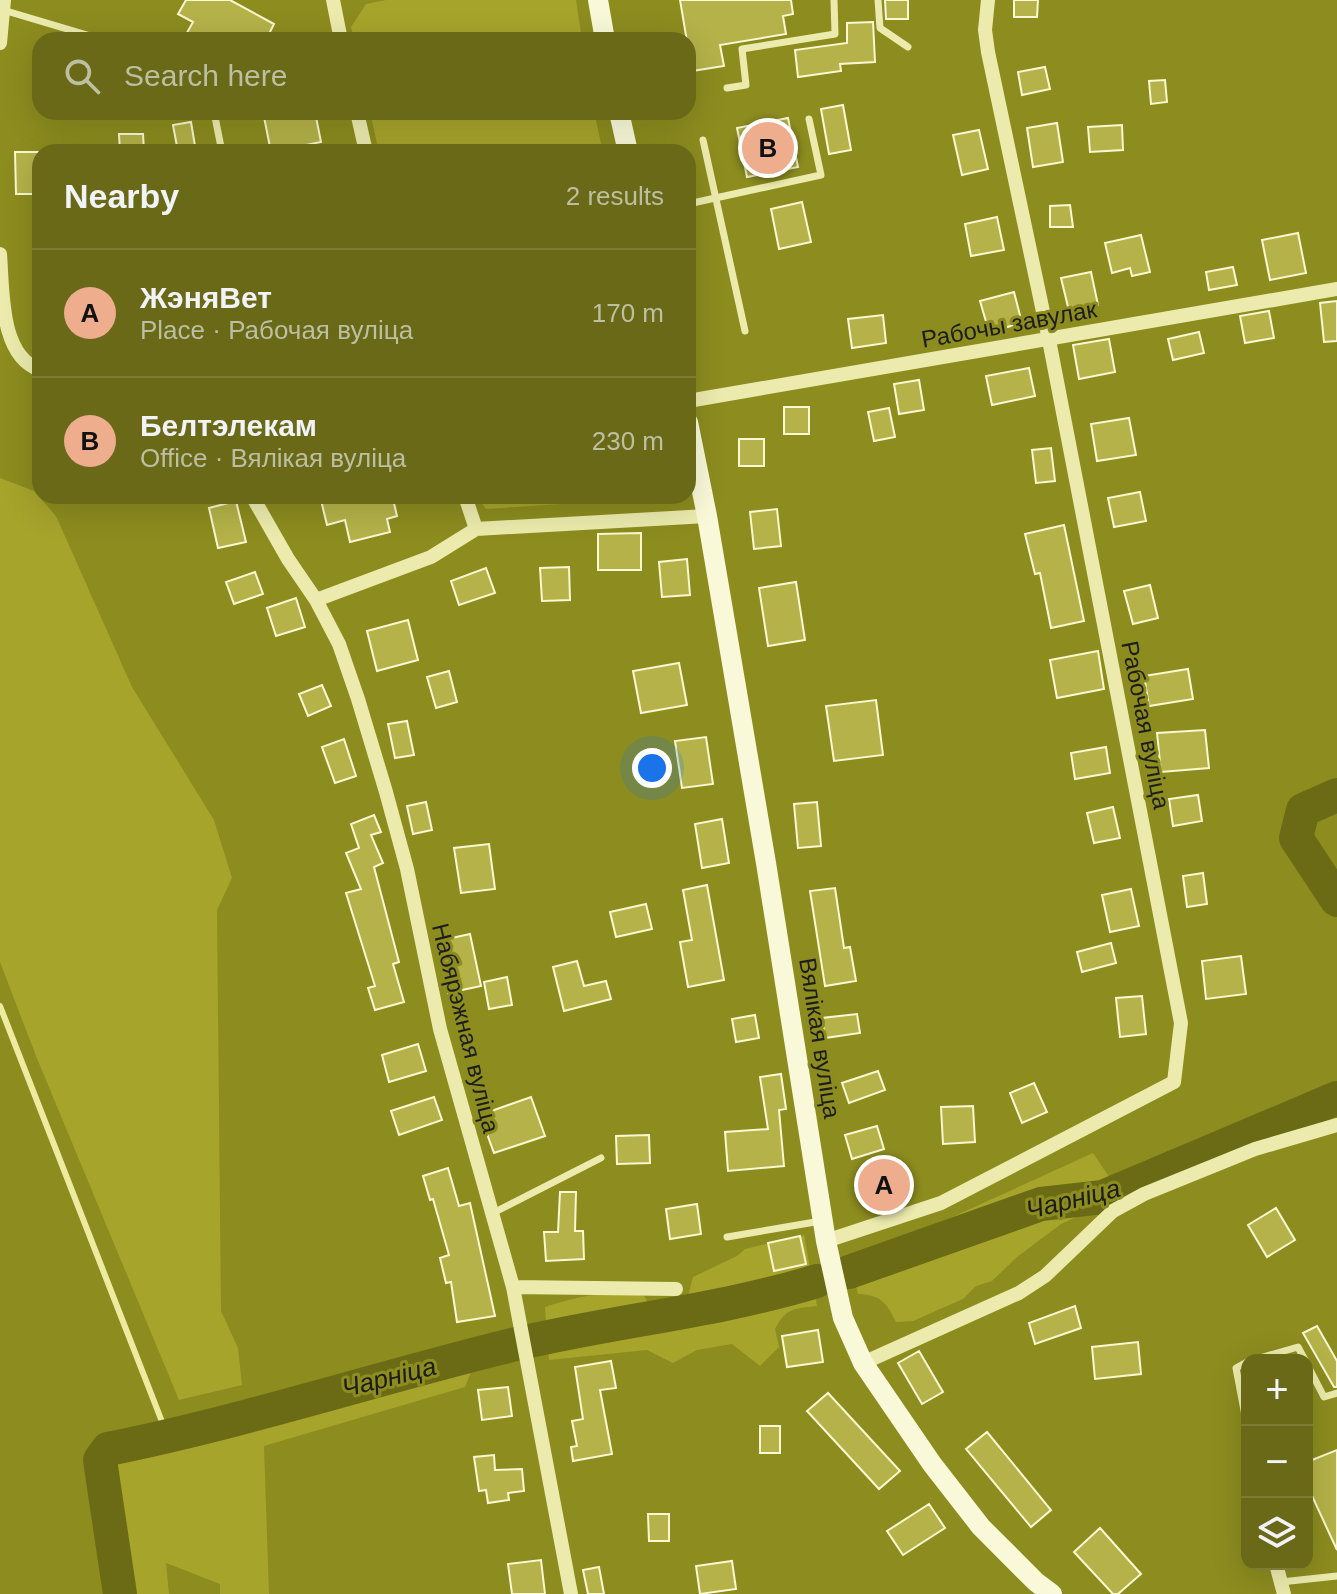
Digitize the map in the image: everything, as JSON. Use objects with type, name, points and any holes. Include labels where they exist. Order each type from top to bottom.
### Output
[{"type":"main road","points":[[598,0],[604,32]]},
{"type":"main road","points":[[621,120],[626,144]]},
{"type":"main road","name":"Вялікая вуліца","points":[[696,462],[769,878],[825,1231],[843,1318],[863,1363],[932,1464],[981,1527],[1052,1594]]},
{"type":"street","points":[[333,0],[339,32]]},
{"type":"street","name":"Рабочая вуліца","points":[[825,1231],[941,1203],[1174,1082],[1181,1023],[1049,340],[988,52],[985,30],[988,0]]},
{"type":"street","points":[[0,43],[3,5]]},
{"type":"street","points":[[359,120],[364,144]]},
{"type":"street","points":[[0,254],[9,346],[21,361],[32,366]]},
{"type":"street","name":"Рабочы завулак","points":[[696,400],[1337,289]]},
{"type":"street","name":"Набярэжная вуліца","points":[[257,504],[316,600],[339,644],[390,807],[407,869],[440,1029],[513,1287],[571,1594]]},
{"type":"street","points":[[468,504],[476,529]]},
{"type":"street","points":[[316,600],[431,557],[476,529],[707,516]]},
{"type":"street","points":[[863,1363],[1019,1293],[1045,1276],[1113,1211],[1144,1194],[1255,1149],[1337,1125]]},
{"type":"street","points":[[513,1287],[676,1289]]},
{"type":"lane","points":[[727,88],[746,85],[742,49],[835,34],[834,0]]},
{"type":"lane","points":[[878,0],[880,28],[908,47]]},
{"type":"lane","points":[[3,5],[81,32]]},
{"type":"lane","points":[[696,202],[821,175],[809,119]]},
{"type":"lane","points":[[216,120],[220,144]]},
{"type":"lane","points":[[703,140],[745,331]]},
{"type":"lane","points":[[491,1214],[601,1158]]},
{"type":"lane","points":[[727,1237],[825,1231]]},
{"type":"lane","points":[[1274,1354],[1298,1347],[1302,1354]]},
{"type":"lane","points":[[1241,1365],[1236,1368],[1241,1394]]},
{"type":"lane","points":[[1313,1376],[1324,1397],[1337,1393]]},
{"type":"lane","points":[[1283,1588],[1337,1576]]},
{"type":"shaded area","points":[[386,0],[576,0],[581,32],[352,32],[351,27],[366,4]]},
{"type":"shaded area","points":[[372,120],[596,120],[601,144],[377,144]]},
{"type":"shaded area","points":[[0,478],[32,490],[32,504],[45,504],[56,516],[132,687],[214,820],[232,878],[217,910],[221,1311],[238,1348],[242,1385],[179,1400],[0,962]]},
{"type":"shaded area","points":[[482,504],[560,504],[486,509]]},
{"type":"shaded area","points":[[1093,1153],[1122,1196],[1061,1224],[1017,1257],[992,1281],[976,1286],[963,1299],[913,1321],[896,1322],[882,1301],[858,1294],[849,1258],[926,1229]]},
{"type":"shaded area","points":[[804,1235],[817,1306],[796,1309],[783,1317],[775,1329],[779,1347],[760,1366],[732,1344],[697,1350],[673,1363],[647,1350],[549,1360],[545,1307],[607,1293],[644,1296],[650,1306],[688,1296],[693,1277],[745,1249]]},
{"type":"shaded area","points":[[473,1367],[465,1387],[264,1446],[269,1594],[220,1594],[220,1584],[166,1563],[169,1594],[133,1594],[115,1461],[265,1427]]},
{"type":"building","points":[[186,0],[230,0],[274,24],[270,32],[187,32],[193,22],[178,14]]},
{"type":"building","points":[[680,0],[791,0],[793,14],[783,16],[786,34],[720,45],[724,66],[696,70],[696,32],[685,32]]},
{"type":"building","points":[[885,0],[908,0],[908,19],[886,19]]},
{"type":"building","points":[[1014,0],[1038,0],[1037,17],[1014,17]]},
{"type":"building","points":[[873,22],[875,62],[840,64],[841,71],[798,77],[795,50],[847,43],[847,23]]},
{"type":"building","points":[[1045,67],[1050,89],[1022,95],[1018,72]]},
{"type":"building","points":[[1165,80],[1167,102],[1151,104],[1149,81]]},
{"type":"building","points":[[843,105],[851,150],[829,154],[821,109]]},
{"type":"building","points":[[788,118],[798,167],[747,177],[737,128]]},
{"type":"building","points":[[265,120],[317,120],[321,142],[269,144]]},
{"type":"building","points":[[191,122],[195,144],[177,144],[173,125]]},
{"type":"building","points":[[1057,123],[1063,162],[1033,167],[1027,128]]},
{"type":"building","points":[[1122,125],[1123,150],[1090,152],[1088,127]]},
{"type":"building","points":[[979,130],[988,169],[962,175],[953,135]]},
{"type":"building","points":[[119,134],[143,134],[144,144],[120,144]]},
{"type":"building","points":[[15,152],[32,152],[32,194],[16,194]]},
{"type":"building","points":[[802,202],[811,242],[779,249],[771,209]]},
{"type":"building","points":[[1070,205],[1073,227],[1050,227],[1050,206]]},
{"type":"building","points":[[997,217],[1004,250],[971,256],[965,224]]},
{"type":"building","points":[[1298,233],[1306,273],[1270,280],[1262,240]]},
{"type":"building","points":[[1141,235],[1150,272],[1132,276],[1130,268],[1112,273],[1105,243]]},
{"type":"building","points":[[1233,267],[1237,285],[1209,290],[1206,272]]},
{"type":"building","points":[[1091,272],[1098,305],[1069,311],[1061,278]]},
{"type":"building","points":[[1014,292],[1022,323],[989,332],[980,301]]},
{"type":"building","points":[[1337,301],[1337,341],[1324,342],[1320,303]]},
{"type":"building","points":[[1269,311],[1274,338],[1245,343],[1240,316]]},
{"type":"building","points":[[883,315],[886,343],[852,348],[848,319]]},
{"type":"building","points":[[1199,332],[1204,353],[1173,360],[1168,339]]},
{"type":"building","points":[[1109,339],[1115,372],[1079,379],[1073,345]]},
{"type":"building","points":[[1029,368],[1035,396],[992,405],[986,376]]},
{"type":"building","points":[[919,380],[924,410],[899,414],[894,384]]},
{"type":"building","points":[[784,407],[809,407],[809,434],[784,434]]},
{"type":"building","points":[[889,408],[895,437],[874,441],[868,412]]},
{"type":"building","points":[[1129,418],[1136,455],[1097,461],[1091,424]]},
{"type":"building","points":[[739,439],[764,439],[764,466],[739,466]]},
{"type":"building","points":[[1051,448],[1055,481],[1036,483],[1032,450]]},
{"type":"building","points":[[1140,492],[1146,521],[1114,527],[1108,498]]},
{"type":"building","points":[[237,504],[246,542],[218,548],[209,508]]},
{"type":"building","points":[[322,504],[394,504],[397,516],[387,519],[390,532],[350,542],[345,520],[327,525]]},
{"type":"building","points":[[777,509],[781,546],[754,549],[750,512]]},
{"type":"building","points":[[1064,525],[1084,621],[1051,628],[1040,573],[1035,574],[1025,534]]},
{"type":"building","points":[[641,533],[641,570],[598,570],[598,534]]},
{"type":"building","points":[[687,559],[690,595],[662,597],[659,562]]},
{"type":"building","points":[[569,567],[570,600],[542,601],[540,568]]},
{"type":"building","points":[[486,568],[495,593],[459,605],[451,581]]},
{"type":"building","points":[[255,572],[263,594],[234,604],[226,582]]},
{"type":"building","points":[[796,582],[805,640],[768,646],[759,588]]},
{"type":"building","points":[[1150,585],[1158,618],[1133,624],[1124,591]]},
{"type":"building","points":[[296,598],[305,627],[276,636],[267,608]]},
{"type":"building","points":[[408,620],[418,660],[377,671],[367,631]]},
{"type":"building","points":[[1098,651],[1104,689],[1057,698],[1050,660]]},
{"type":"building","points":[[679,663],[687,705],[641,713],[633,671]]},
{"type":"building","points":[[1188,669],[1193,699],[1149,706],[1144,676]]},
{"type":"building","points":[[449,671],[457,702],[436,708],[427,677]]},
{"type":"building","points":[[322,685],[331,706],[308,716],[299,694]]},
{"type":"building","points":[[876,700],[883,755],[834,761],[826,706]]},
{"type":"building","points":[[407,721],[414,755],[395,758],[388,724]]},
{"type":"building","points":[[1205,730],[1209,768],[1161,772],[1157,733]]},
{"type":"building","points":[[706,737],[713,784],[682,788],[675,741]]},
{"type":"building","points":[[344,739],[356,776],[335,783],[322,747]]},
{"type":"building","points":[[1106,747],[1110,773],[1075,779],[1071,753]]},
{"type":"building","points":[[1198,795],[1202,821],[1173,826],[1169,799]]},
{"type":"building","points":[[426,802],[432,830],[413,834],[407,806]]},
{"type":"building","points":[[817,802],[821,846],[798,848],[794,804]]},
{"type":"building","points":[[1113,807],[1120,838],[1094,843],[1087,813]]},
{"type":"building","points":[[374,815],[381,832],[371,835],[383,863],[374,867],[399,962],[393,964],[404,1002],[375,1010],[368,988],[375,986],[346,893],[361,889],[346,853],[359,848],[351,824]]},
{"type":"building","points":[[722,819],[729,863],[702,868],[695,824]]},
{"type":"building","points":[[489,844],[495,889],[461,893],[454,848]]},
{"type":"building","points":[[1203,873],[1207,904],[1187,907],[1183,876]]},
{"type":"building","points":[[707,885],[724,980],[688,987],[680,942],[692,940],[683,890]]},
{"type":"building","points":[[835,888],[844,948],[850,947],[856,981],[825,986],[810,891]]},
{"type":"building","points":[[1131,889],[1139,926],[1110,932],[1102,895]]},
{"type":"building","points":[[646,904],[652,929],[616,937],[610,912]]},
{"type":"building","points":[[470,934],[481,986],[448,993],[438,941]]},
{"type":"building","points":[[1111,943],[1116,963],[1082,972],[1077,952]]},
{"type":"building","points":[[1241,956],[1246,994],[1206,999],[1202,961]]},
{"type":"building","points":[[577,961],[584,986],[606,981],[611,999],[564,1011],[553,967]]},
{"type":"building","points":[[507,977],[512,1005],[489,1009],[484,982]]},
{"type":"building","points":[[1142,996],[1146,1034],[1120,1037],[1116,998]]},
{"type":"building","points":[[857,1014],[860,1033],[825,1038],[822,1018]]},
{"type":"building","points":[[755,1015],[759,1038],[736,1042],[732,1019]]},
{"type":"building","points":[[418,1044],[426,1071],[389,1082],[382,1055]]},
{"type":"building","points":[[878,1071],[885,1090],[849,1103],[842,1083]]},
{"type":"building","points":[[781,1074],[786,1109],[779,1110],[784,1166],[728,1171],[725,1132],[768,1129],[760,1077]]},
{"type":"building","points":[[1034,1083],[1047,1112],[1022,1123],[1010,1093]]},
{"type":"building","points":[[434,1097],[442,1120],[399,1135],[391,1111]]},
{"type":"building","points":[[531,1097],[545,1136],[494,1153],[480,1115]]},
{"type":"building","points":[[973,1106],[975,1142],[943,1144],[941,1107]]},
{"type":"building","points":[[877,1126],[884,1149],[852,1159],[845,1135]]},
{"type":"building","points":[[649,1135],[650,1163],[617,1164],[616,1136]]},
{"type":"building","points":[[448,1168],[459,1206],[470,1203],[495,1316],[457,1322],[451,1282],[446,1283],[440,1258],[449,1255],[423,1176]]},
{"type":"building","points":[[560,1192],[576,1192],[575,1231],[583,1231],[584,1259],[546,1261],[544,1232],[558,1232]]},
{"type":"building","points":[[697,1204],[701,1234],[670,1239],[666,1209]]},
{"type":"building","points":[[1276,1208],[1295,1240],[1267,1257],[1248,1225]]},
{"type":"building","points":[[800,1236],[806,1264],[774,1271],[768,1243]]},
{"type":"building","points":[[1075,1306],[1081,1328],[1035,1344],[1029,1323]]},
{"type":"building","points":[[1317,1326],[1337,1361],[1337,1387],[1334,1387],[1303,1333]]},
{"type":"building","points":[[818,1330],[823,1362],[787,1367],[782,1336]]},
{"type":"building","points":[[1138,1342],[1141,1374],[1095,1379],[1092,1347]]},
{"type":"building","points":[[919,1351],[943,1392],[922,1404],[898,1363]]},
{"type":"building","points":[[611,1361],[616,1388],[600,1390],[612,1454],[573,1461],[571,1447],[577,1446],[572,1421],[583,1419],[575,1367]]},
{"type":"building","points":[[508,1387],[512,1416],[482,1420],[478,1390]]},
{"type":"building","points":[[828,1393],[900,1471],[879,1489],[807,1411]]},
{"type":"building","points":[[760,1426],[780,1426],[780,1453],[760,1453]]},
{"type":"building","points":[[987,1432],[1051,1510],[1031,1527],[966,1449]]},
{"type":"building","points":[[1337,1450],[1337,1550],[1313,1498],[1313,1460]]},
{"type":"building","points":[[494,1455],[495,1470],[522,1469],[524,1491],[508,1493],[509,1500],[488,1503],[486,1490],[479,1491],[474,1457]]},
{"type":"building","points":[[929,1504],[945,1528],[903,1555],[887,1531]]},
{"type":"building","points":[[648,1514],[669,1514],[669,1541],[649,1541]]},
{"type":"building","points":[[1100,1528],[1141,1574],[1118,1594],[1113,1594],[1074,1552]]},
{"type":"building","points":[[541,1560],[545,1594],[512,1594],[508,1564]]},
{"type":"building","points":[[732,1561],[736,1589],[700,1594],[696,1566]]},
{"type":"building","points":[[599,1567],[604,1594],[588,1594],[583,1570]]},
{"type":"waterway","name":"Чарніца","points":[[1337,795],[1303,810],[1296,838],[1337,900]]},
{"type":"waterway","points":[[0,1006],[168,1437]]},
{"type":"waterway","name":"Чарніца","points":[[849,1272],[1041,1204],[1103,1197],[1337,1098]]},
{"type":"waterway","name":"Чарніца","points":[[120,1594],[100,1460],[108,1449],[209,1426],[508,1346],[702,1309],[817,1281]]},
{"type":"place","name":"Белтэлекам","points":[[768,148]]},
{"type":"place","name":"ЖэняВет","points":[[884,1185]]}]
